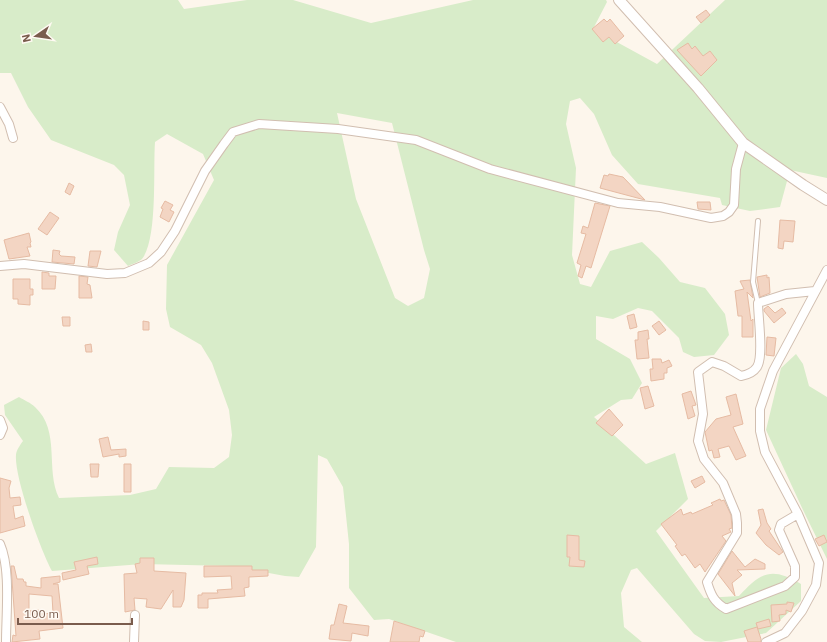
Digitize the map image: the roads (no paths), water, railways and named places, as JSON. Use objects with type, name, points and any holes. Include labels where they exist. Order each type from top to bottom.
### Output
[{"type":"street","points":[[619,0],[698,88],[743,143],[827,200]]},
{"type":"street","points":[[0,107],[9,124],[12,138]]},
{"type":"street","points":[[0,266],[24,264],[107,274],[125,273],[149,263],[161,252],[175,231],[205,171],[233,132],[259,124],[338,129],[416,140],[490,169],[618,203],[660,207],[711,218],[723,216],[729,212],[734,205],[736,169],[743,143]]},
{"type":"street","points":[[766,642],[785,633],[802,611],[816,585],[819,563],[798,514],[765,452],[760,430],[760,409],[773,371],[827,270]]},
{"type":"street","points":[[798,514],[781,524],[778,530],[795,566],[795,577],[785,586],[726,609],[721,606],[711,596],[707,582],[737,533],[737,523],[736,514],[723,483],[704,459],[698,441],[703,414],[698,372],[712,362],[724,366],[741,376],[749,374],[757,367],[760,357],[758,302],[786,294],[815,291]]},
{"type":"street","points":[[0,420],[3,428],[0,435]]},
{"type":"street","points":[[0,544],[4,554],[6,569],[4,639]]},
{"type":"street","points":[[134,642],[135,616]]},
{"type":"lane","points":[[758,221],[753,282],[758,302]]}]
